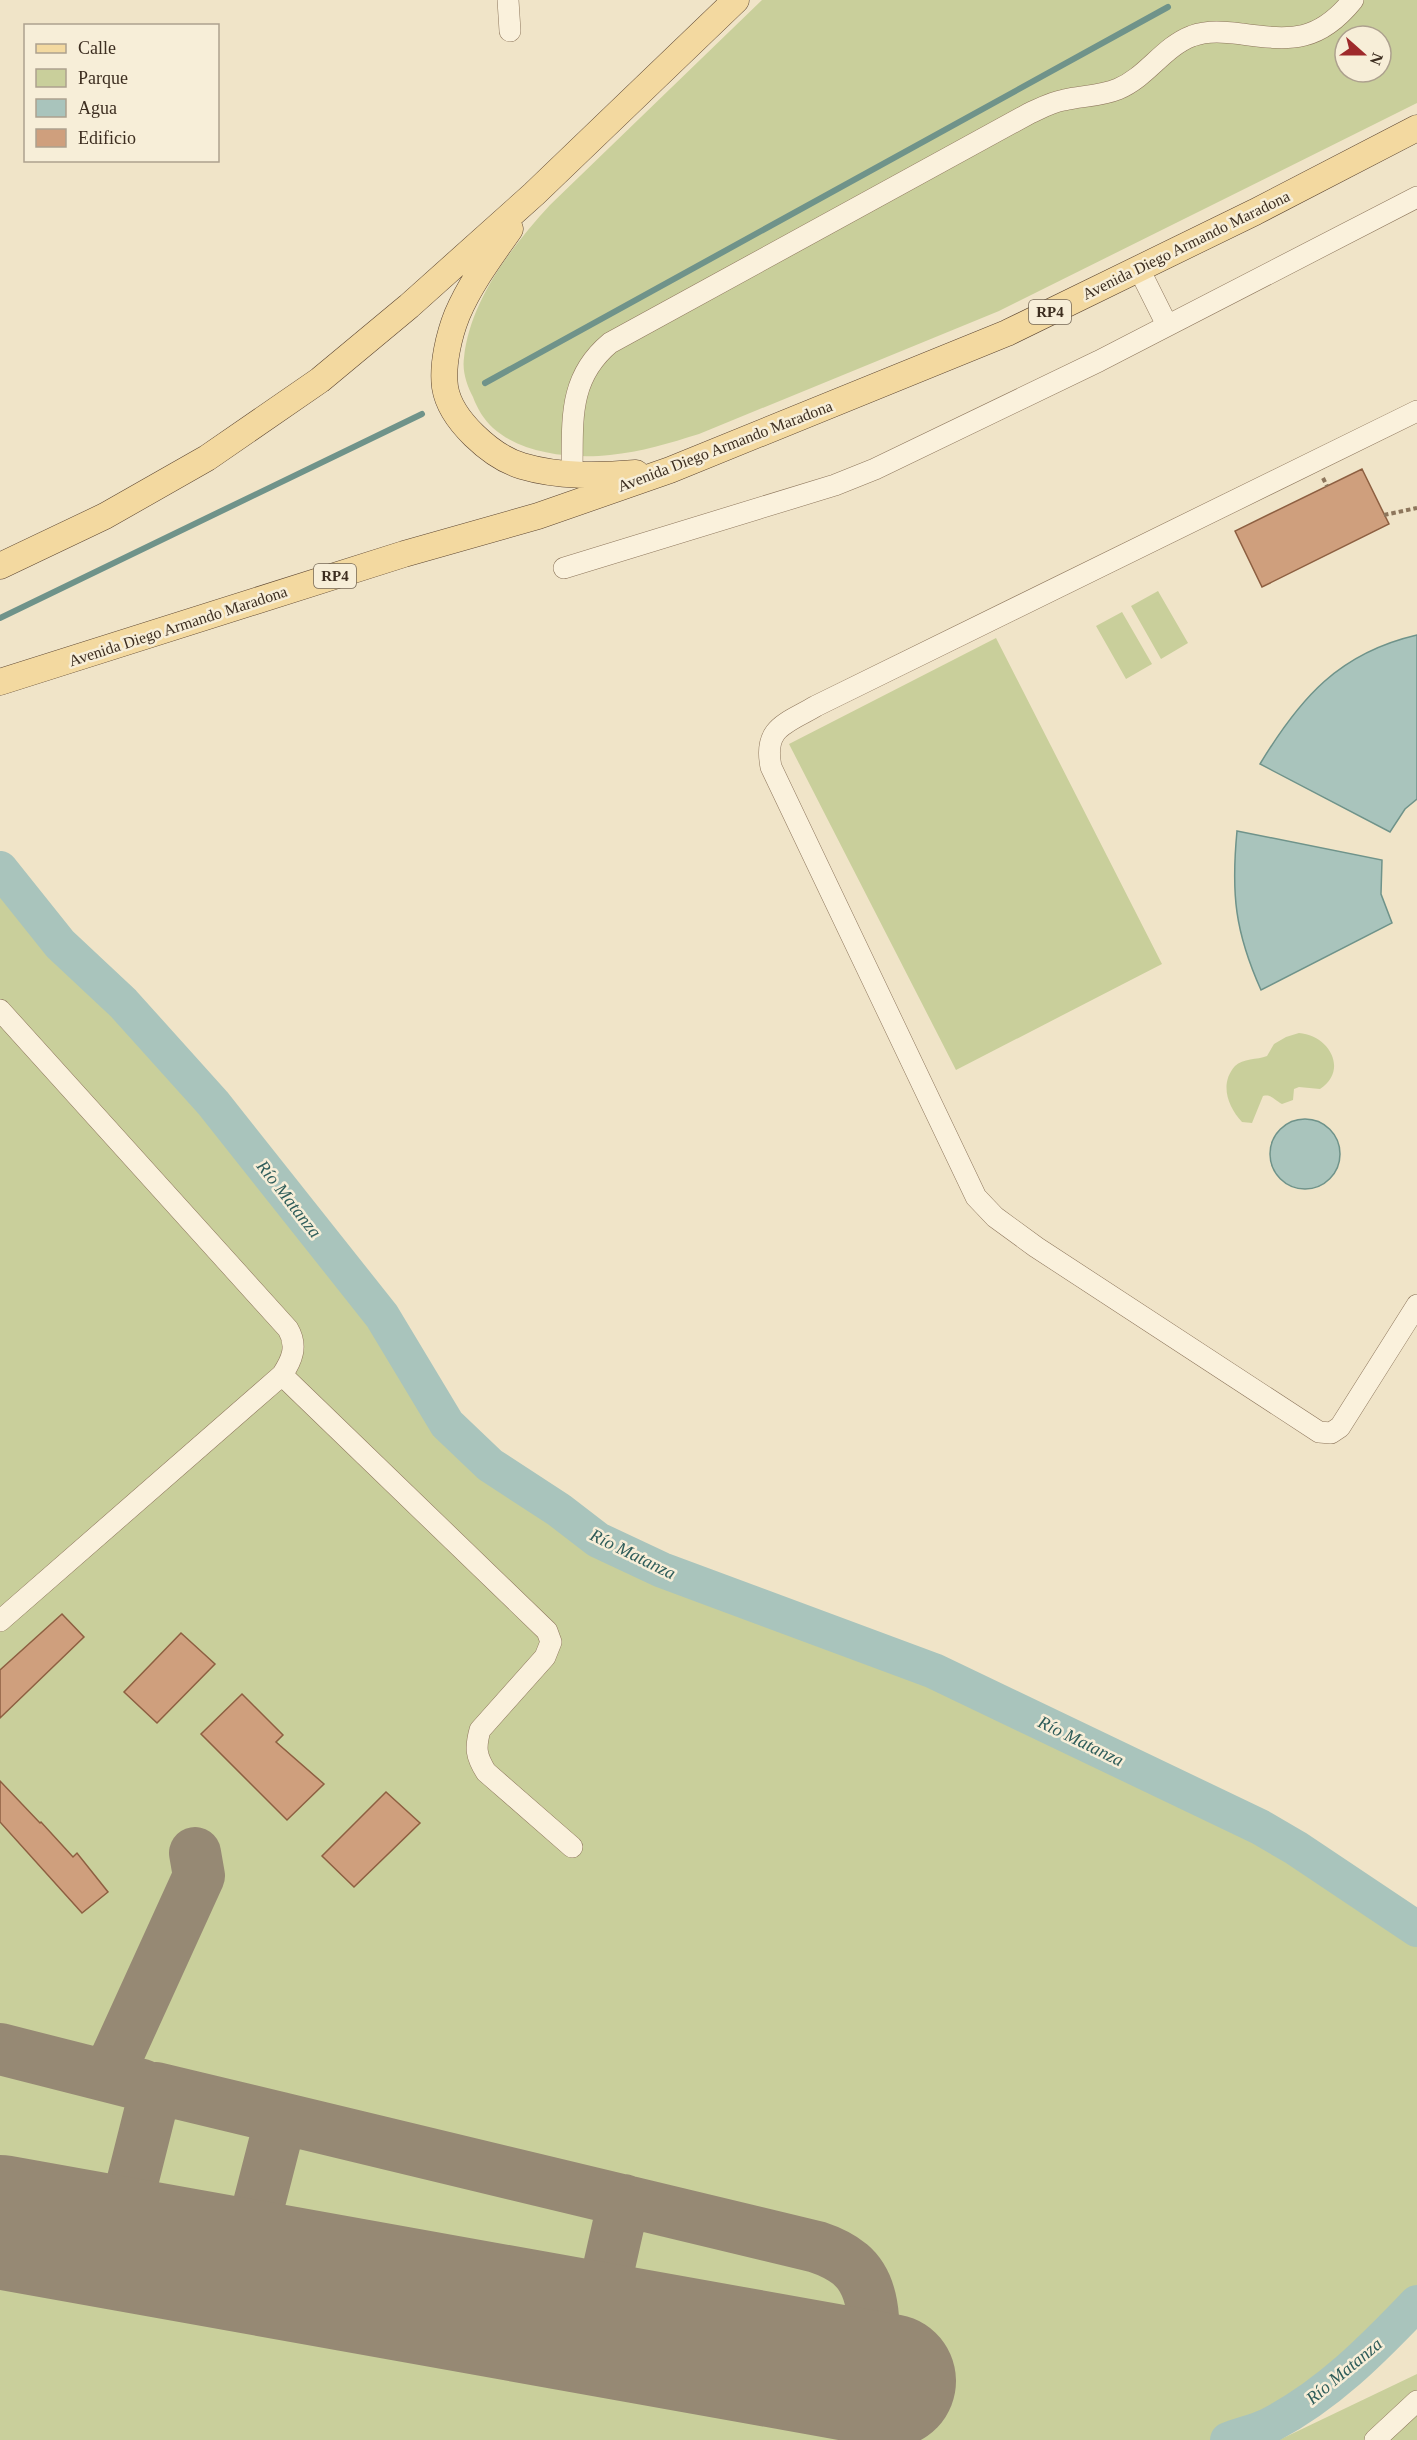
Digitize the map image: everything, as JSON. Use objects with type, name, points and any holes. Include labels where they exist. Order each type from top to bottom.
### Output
[{"type":"main road","points":[[0,566],[105,516],[207,458],[320,380],[409,306],[534,194],[736,0]]},
{"type":"main road","name":"Avenida Diego Armando Maradona","points":[[0,682],[404,554],[538,516],[670,470],[1007,333],[1255,212],[1417,128]]},
{"type":"main road","points":[[534,194],[480,271],[457,315],[446,358],[445,388],[458,415],[480,442],[498,455],[521,466],[572,474],[603,475],[670,470]]},
{"type":"street","points":[[508,0],[510,31]]},
{"type":"street","points":[[572,474],[573,408],[578,389],[590,364],[610,343],[1030,113],[1062,100],[1119,88],[1148,69],[1173,46],[1193,36],[1218,31],[1292,39],[1311,34],[1328,25],[1353,0]]},
{"type":"street","points":[[564,568],[835,485],[875,469],[1167,325],[1417,196]]},
{"type":"street","points":[[1139,269],[1167,325]]},
{"type":"street","points":[[1417,411],[816,706],[779,728],[770,739],[768,751],[771,767],[976,1197],[995,1217],[1036,1247],[1319,1432],[1331,1433],[1340,1427],[1417,1305]]},
{"type":"street","points":[[0,1011],[288,1329],[294,1339],[294,1351],[290,1364],[282,1375],[0,1621]]},
{"type":"street","points":[[282,1375],[547,1631],[551,1642],[545,1657],[480,1730],[476,1745],[477,1757],[486,1772],[572,1846]]},
{"type":"street","points":[[1375,2440],[1417,2402]]},
{"type":"path","points":[[1384,515],[1417,508]]},
{"type":"green space","points":[[762,0],[1417,0],[1417,103],[999,311],[699,434],[666,444],[610,455],[580,456],[548,453],[518,444],[505,437],[493,428],[481,414],[464,373],[468,336],[484,295],[521,238],[550,205]]},
{"type":"green space","points":[[1158,591],[1188,643],[1161,659],[1131,606]]},
{"type":"green space","points":[[1122,612],[1152,664],[1126,679],[1096,626]]},
{"type":"green space","points":[[996,638],[1162,964],[956,1070],[789,744]]},
{"type":"green space","points":[[0,869],[60,944],[123,1003],[213,1103],[381,1316],[447,1424],[490,1465],[559,1510],[598,1540],[662,1570],[934,1671],[1260,1827],[1296,1848],[1417,1929],[1417,2303],[1366,2355],[1310,2401],[1289,2414],[1263,2428],[1228,2440],[0,2440]]},
{"type":"green space","points":[[1299,1033],[1319,1040],[1332,1055],[1333,1073],[1329,1081],[1320,1089],[1299,1087],[1294,1089],[1293,1100],[1282,1104],[1271,1097],[1263,1096],[1252,1123],[1242,1122],[1227,1095],[1227,1080],[1230,1073],[1238,1063],[1267,1056],[1274,1044]]},
{"type":"green space","points":[[1417,2374],[1417,2440],[1279,2440]]},
{"type":"water","points":[[1417,635],[1417,799],[1405,809],[1390,832],[1260,764],[1290,719],[1324,682],[1365,653]]},
{"type":"water","points":[[1237,831],[1382,860],[1381,894],[1392,923],[1261,990],[1245,950],[1237,912],[1235,854]]},
{"type":"water","points":[[1312,1119],[1325,1125],[1334,1134],[1338,1140],[1340,1154],[1338,1168],[1330,1179],[1319,1187],[1298,1189],[1280,1179],[1272,1168],[1270,1147],[1280,1129],[1291,1121]]},
{"type":"building","points":[[1362,469],[1389,524],[1262,587],[1235,531]]},
{"type":"building","points":[[62,1614],[84,1637],[0,1718],[0,1670]]},
{"type":"building","points":[[181,1633],[215,1664],[157,1723],[124,1692]]},
{"type":"building","points":[[242,1694],[283,1735],[276,1742],[324,1784],[287,1820],[201,1734]]},
{"type":"building","points":[[0,1781],[73,1857],[77,1853],[108,1892],[82,1913],[0,1822]]},
{"type":"building","points":[[386,1792],[420,1823],[354,1887],[322,1856]]},
{"type":"waterway","points":[[485,383],[1168,7]]},
{"type":"waterway","points":[[0,618],[422,414]]},
{"type":"waterway","name":"Río Matanza","points":[[0,869],[60,944],[123,1003],[213,1103],[382,1316],[447,1424],[490,1465],[559,1510],[598,1540],[662,1570],[934,1671],[1260,1827],[1296,1848],[1417,1929]]},
{"type":"waterway","name":"Río Matanza","points":[[1228,2440],[1268,2426],[1310,2401],[1366,2355],[1417,2303]]},
{"type":"taxiway","points":[[108,2076],[199,1876],[195,1853]]},
{"type":"taxiway","points":[[0,2049],[142,2085]]},
{"type":"taxiway","points":[[117,2243],[156,2088],[826,2250],[850,2264],[860,2275],[867,2288],[873,2318],[869,2378]]},
{"type":"taxiway","points":[[243,2266],[281,2118]]},
{"type":"taxiway","points":[[595,2329],[624,2200]]},
{"type":"runway","points":[[0,2222],[889,2381]]}]
